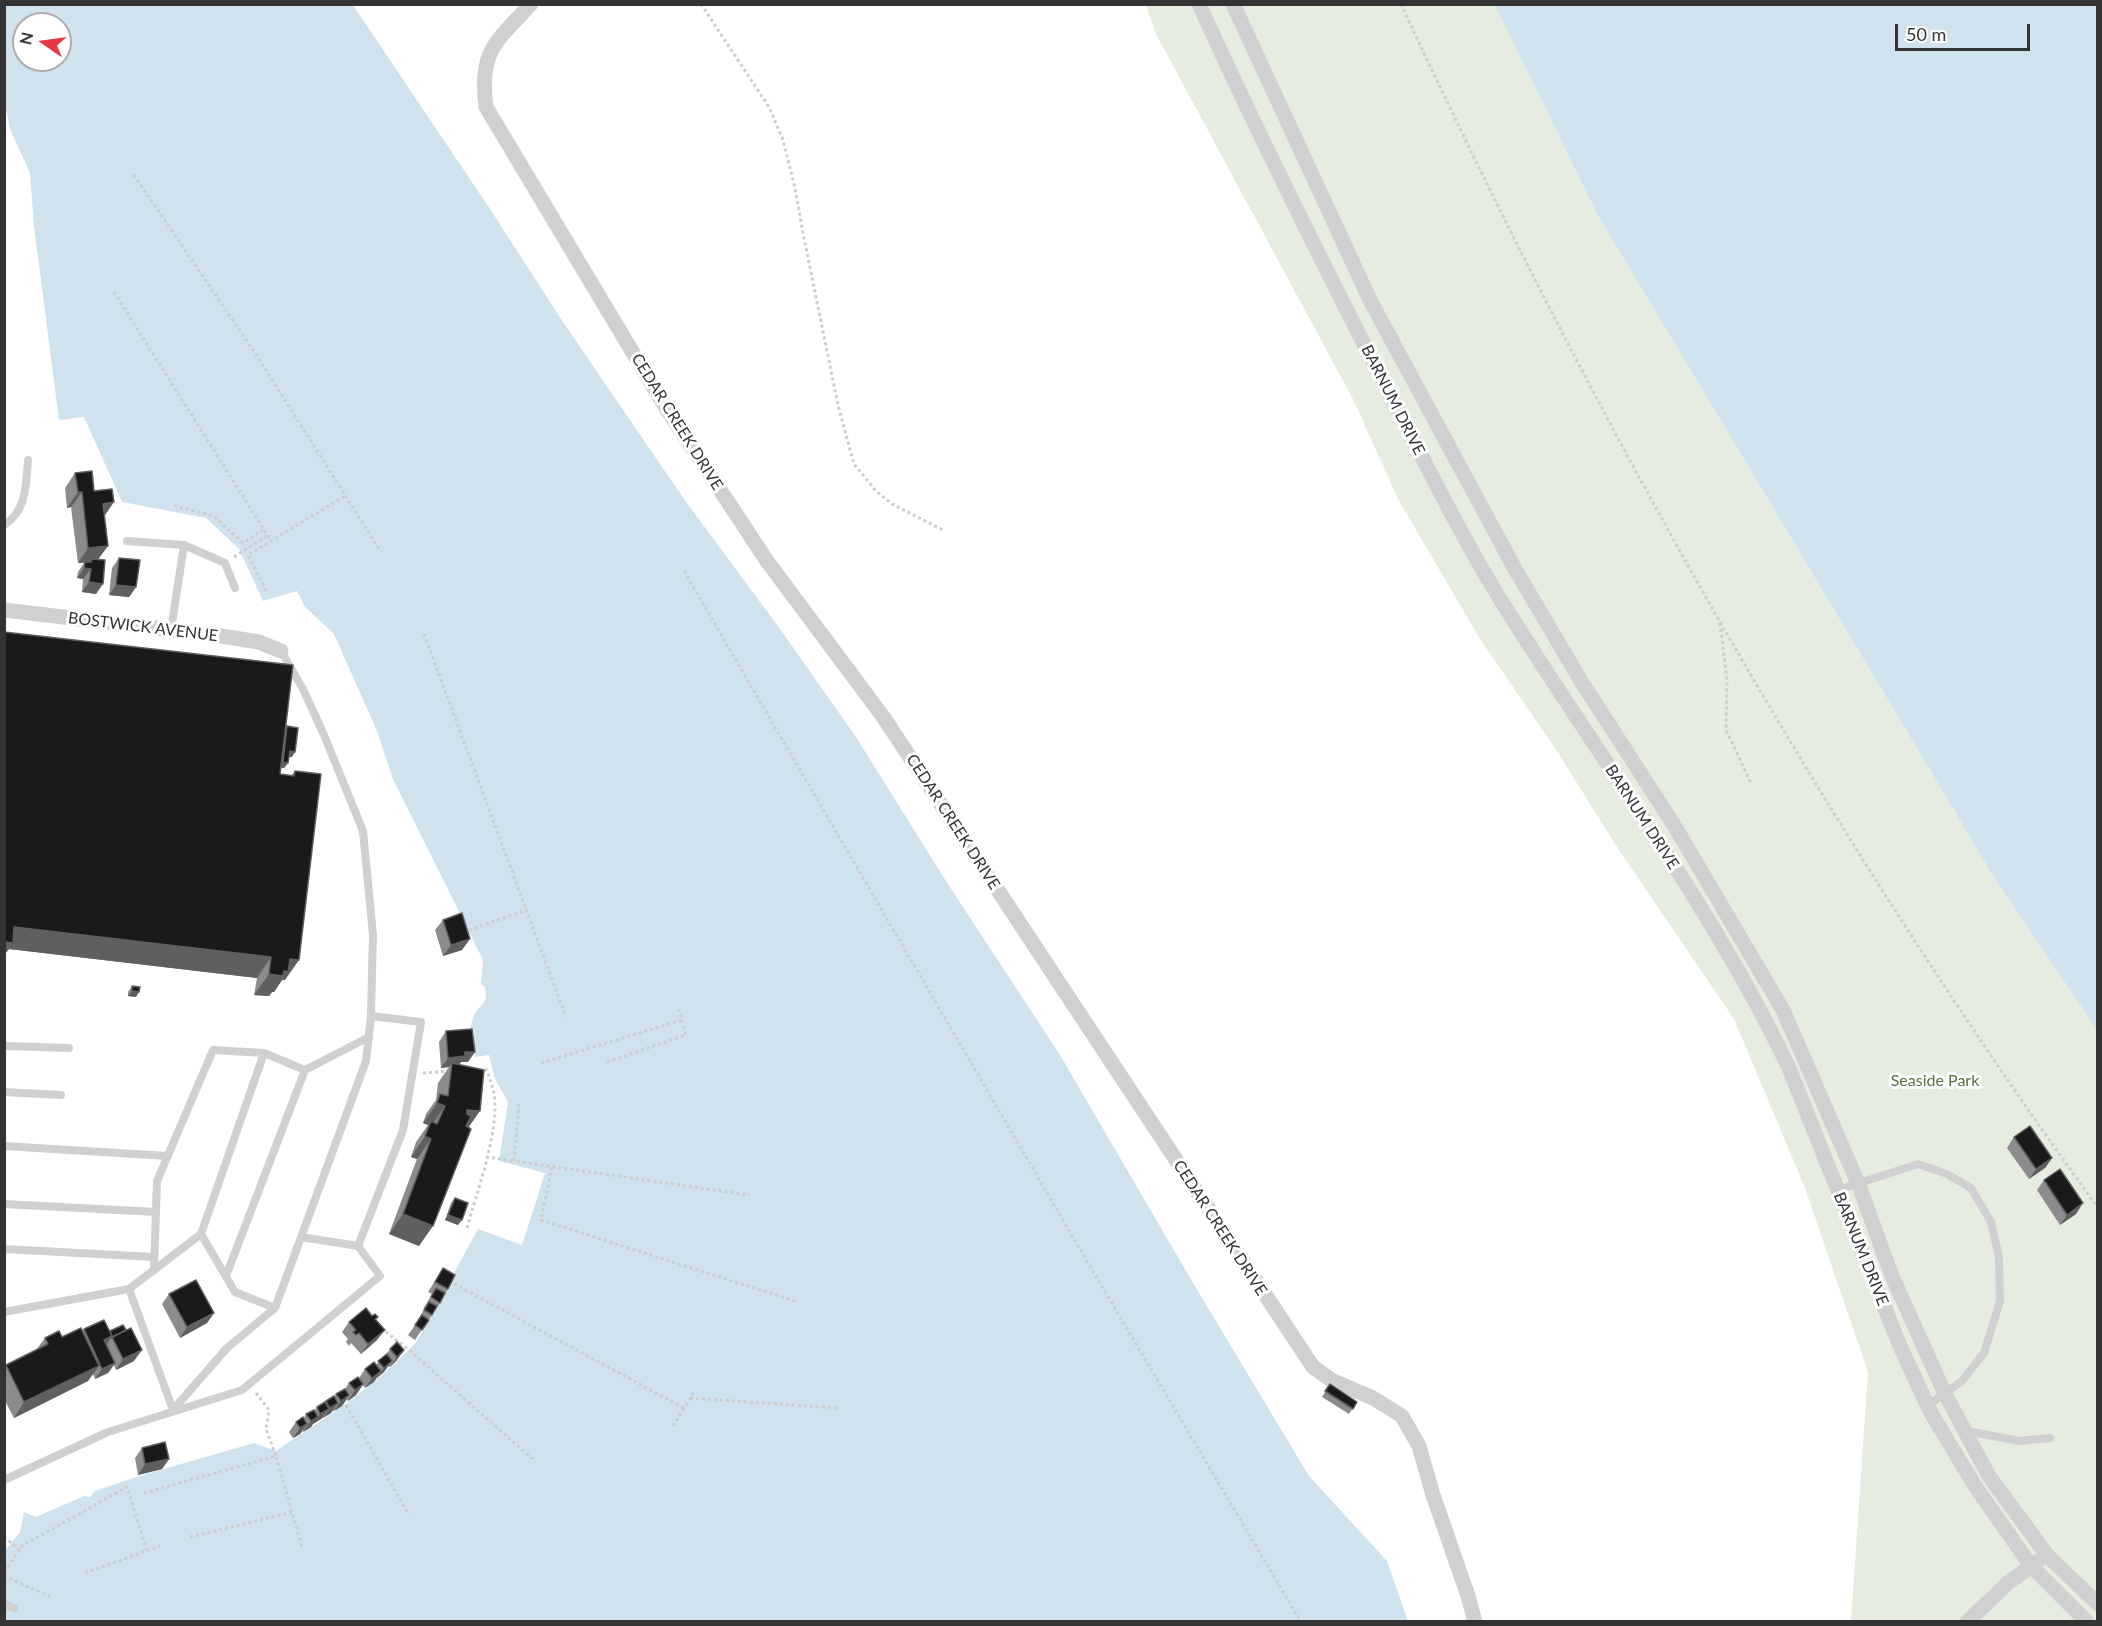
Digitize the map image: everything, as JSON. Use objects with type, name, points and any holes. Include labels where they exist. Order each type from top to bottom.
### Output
[{"type":"street","name":"CEDAR CREEK DRIVE","points":[[531,4],[494,44],[484,66],[483,83],[486,107],[666,408],[767,561],[884,718],[1313,1367],[1334,1381],[1374,1398],[1402,1416],[1419,1446],[1475,1622]]},
{"type":"street","name":"BARNUM DRIVE","points":[[1199,4],[1329,278],[1469,545],[1506,609],[1647,823],[1733,961],[1768,1025],[1789,1068],[1900,1346],[1928,1405],[1975,1486],[2031,1566],[2087,1622]]},
{"type":"street","name":"BARNUM DRIVE","points":[[1233,4],[1370,300],[1515,569],[1581,681],[1674,825],[1783,1010],[1858,1183],[1892,1276],[1945,1394],[1989,1476],[2047,1555],[2097,1604]]},
{"type":"street","name":"BOSTWICK AVENUE","points":[[4,610],[259,642],[280,651]]},
{"type":"street","points":[[1967,1622],[2008,1583],[2047,1555]]},
{"type":"lane","points":[[4,525],[14,519],[24,499],[28,460]]},
{"type":"lane","points":[[127,541],[184,545],[225,563],[235,588]]},
{"type":"lane","points":[[171,630],[184,545]]},
{"type":"lane","points":[[172,1411],[227,1348],[275,1308],[366,1061],[371,1016],[373,935],[363,831],[303,689],[280,651]]},
{"type":"lane","points":[[357,1246],[403,1130],[422,1022],[371,1016]]},
{"type":"lane","points":[[226,1276],[305,1070],[369,1037]]},
{"type":"lane","points":[[4,1046],[69,1048]]},
{"type":"lane","points":[[154,1269],[158,1180],[213,1050],[264,1053],[305,1070]]},
{"type":"lane","points":[[4,1312],[129,1289],[201,1234],[264,1053]]},
{"type":"lane","points":[[4,1092],[61,1095]]},
{"type":"lane","points":[[4,1146],[168,1156]]},
{"type":"lane","points":[[1838,1190],[1918,1164],[1947,1174],[1971,1188],[1991,1222],[1999,1257],[2000,1301],[1984,1353],[1961,1382],[1928,1405]]},
{"type":"lane","points":[[4,1204],[156,1212]]},
{"type":"lane","points":[[201,1234],[235,1292],[275,1308]]},
{"type":"lane","points":[[4,1480],[108,1432],[242,1390],[380,1276],[357,1246],[301,1237]]},
{"type":"lane","points":[[4,1249],[154,1257]]},
{"type":"lane","points":[[129,1289],[172,1411]]},
{"type":"lane","points":[[1965,1431],[2020,1441],[2050,1438]]},
{"type":"lane","points":[[4,1604],[14,1608]]},
{"type":"path","points":[[701,4],[769,107],[783,140],[795,188],[838,405],[854,464],[876,491],[892,504],[943,530]]},
{"type":"path","points":[[1401,4],[1447,104],[1583,373],[1720,621],[1878,884],[1936,975],[2029,1114],[2097,1208]]},
{"type":"path","points":[[134,175],[259,359],[381,552]]},
{"type":"path","points":[[114,292],[272,541]]},
{"type":"path","points":[[266,591],[248,555],[345,496]]},
{"type":"path","points":[[174,506],[214,516],[243,543],[264,529]]},
{"type":"path","points":[[244,550],[268,535]]},
{"type":"path","points":[[684,572],[1069,1231],[1301,1622]]},
{"type":"path","points":[[1720,621],[1727,680],[1726,730],[1751,783]]},
{"type":"path","points":[[424,634],[566,1017]]},
{"type":"path","points":[[458,934],[526,910]]},
{"type":"path","points":[[607,1062],[686,1035],[679,1009]]},
{"type":"path","points":[[542,1063],[682,1020]]},
{"type":"path","points":[[467,1228],[486,1157],[495,1107],[493,1088],[487,1070],[469,1071]]},
{"type":"path","points":[[412,1073],[458,1071]]},
{"type":"path","points":[[514,1161],[519,1104]]},
{"type":"path","points":[[486,1157],[748,1195]]},
{"type":"path","points":[[552,1167],[541,1220],[798,1302]]},
{"type":"path","points":[[449,1281],[684,1407]]},
{"type":"path","points":[[375,1324],[409,1350],[536,1462]]},
{"type":"path","points":[[250,1384],[269,1410],[266,1429],[302,1546]]},
{"type":"path","points":[[673,1426],[694,1392]]},
{"type":"path","points":[[341,1397],[409,1515]]},
{"type":"path","points":[[690,1398],[839,1408]]},
{"type":"path","points":[[144,1492],[276,1456]]},
{"type":"path","points":[[53,1598],[4,1574],[22,1546],[127,1487],[147,1551]]},
{"type":"path","points":[[190,1537],[292,1512]]},
{"type":"path","points":[[4,1537],[20,1550]]},
{"type":"path","points":[[85,1573],[160,1546]]},
{"type":"green space","name":"Seaside Park","points":[[1146,5],[1495,5],[1596,212],[1995,879],[2097,1030],[2097,1621],[1851,1621],[1868,1372],[1805,1188],[1734,1019],[1480,639],[1398,499],[1354,401],[1156,34]]},
{"type":"water","points":[[5,5],[353,5],[563,322],[684,499],[856,737],[944,878],[1060,1055],[1309,1476],[1387,1561],[1408,1621],[5,1621],[4,1552],[20,1532],[24,1512],[36,1517],[84,1496],[90,1497],[95,1491],[136,1477],[254,1443],[276,1451],[368,1386],[417,1341],[478,1229],[522,1245],[545,1173],[499,1161],[508,1102],[495,1079],[489,1055],[475,1057],[471,1038],[473,1018],[486,998],[485,987],[481,984],[483,960],[393,779],[377,731],[334,634],[305,607],[297,591],[263,601],[239,549],[206,518],[122,502],[84,417],[59,420],[34,226],[30,173],[10,129],[5,104]]},
{"type":"water","points":[[1495,5],[2097,5],[2097,1030],[1995,879],[1596,212]]},
{"type":"building","points":[[92,471],[94,491],[112,489],[114,502],[103,504],[108,546],[88,548],[82,492],[78,492],[75,473]]},
{"type":"building","points":[[119,558],[140,560],[136,587],[116,585]]},
{"type":"building","points":[[92,559],[105,560],[103,584],[89,582],[91,569],[84,568],[85,562],[91,562]]},
{"type":"building","points":[[4,632],[293,665],[280,774],[294,776],[295,771],[321,774],[299,960],[290,959],[288,972],[284,971],[283,976],[269,974],[271,957],[14,927],[13,943],[4,942]]},
{"type":"building","points":[[287,726],[298,728],[295,752],[290,751],[288,763],[283,762]]},
{"type":"building","points":[[462,913],[470,939],[451,945],[443,920]]},
{"type":"building","points":[[132,986],[140,987],[139,992],[132,991]]},
{"type":"building","points":[[472,1029],[475,1052],[465,1052],[465,1056],[448,1058],[446,1031]]},
{"type":"building","points":[[452,1063],[484,1070],[480,1111],[467,1110],[467,1114],[471,1116],[466,1126],[471,1129],[433,1226],[403,1214],[431,1139],[425,1136],[431,1121],[437,1124],[445,1106],[437,1103],[440,1094],[448,1096]]},
{"type":"building","points":[[2030,1126],[2052,1158],[2036,1169],[2014,1137]]},
{"type":"building","points":[[2060,1169],[2083,1203],[2067,1215],[2044,1180]]},
{"type":"building","points":[[455,1198],[468,1203],[462,1220],[448,1215]]},
{"type":"building","points":[[443,1268],[455,1275],[448,1289],[435,1282]]},
{"type":"building","points":[[196,1280],[214,1313],[187,1327],[169,1294]]},
{"type":"building","points":[[436,1288],[445,1293],[440,1303],[431,1297]]},
{"type":"building","points":[[429,1302],[437,1306],[432,1315],[424,1310]]},
{"type":"building","points":[[366,1308],[372,1316],[375,1314],[378,1317],[375,1319],[385,1330],[368,1344],[359,1333],[356,1335],[353,1332],[356,1330],[349,1322]]},
{"type":"building","points":[[422,1315],[429,1320],[422,1330],[415,1325]]},
{"type":"building","points":[[104,1320],[112,1336],[104,1340],[115,1363],[102,1369],[84,1329]]},
{"type":"building","points":[[123,1325],[126,1330],[111,1338],[110,1331]]},
{"type":"building","points":[[81,1328],[99,1366],[24,1402],[6,1365],[48,1344],[45,1338],[59,1331],[62,1337]]},
{"type":"building","points":[[131,1328],[142,1350],[123,1359],[112,1337]]},
{"type":"building","points":[[397,1342],[404,1350],[397,1357],[390,1349]]},
{"type":"building","points":[[387,1354],[392,1361],[384,1368],[378,1361]]},
{"type":"building","points":[[374,1362],[381,1371],[372,1378],[365,1369]]},
{"type":"building","points":[[358,1377],[363,1384],[355,1390],[349,1383]]},
{"type":"building","points":[[1330,1384],[1357,1402],[1353,1409],[1325,1391]]},
{"type":"building","points":[[345,1389],[349,1395],[341,1401],[336,1394]]},
{"type":"building","points":[[334,1396],[338,1403],[330,1408],[326,1401]]},
{"type":"building","points":[[325,1402],[329,1409],[320,1414],[317,1407]]},
{"type":"building","points":[[314,1410],[318,1417],[311,1421],[306,1414]]},
{"type":"building","points":[[303,1417],[307,1424],[300,1428],[296,1422]]},
{"type":"building","points":[[165,1442],[169,1459],[145,1464],[142,1448]]}]
